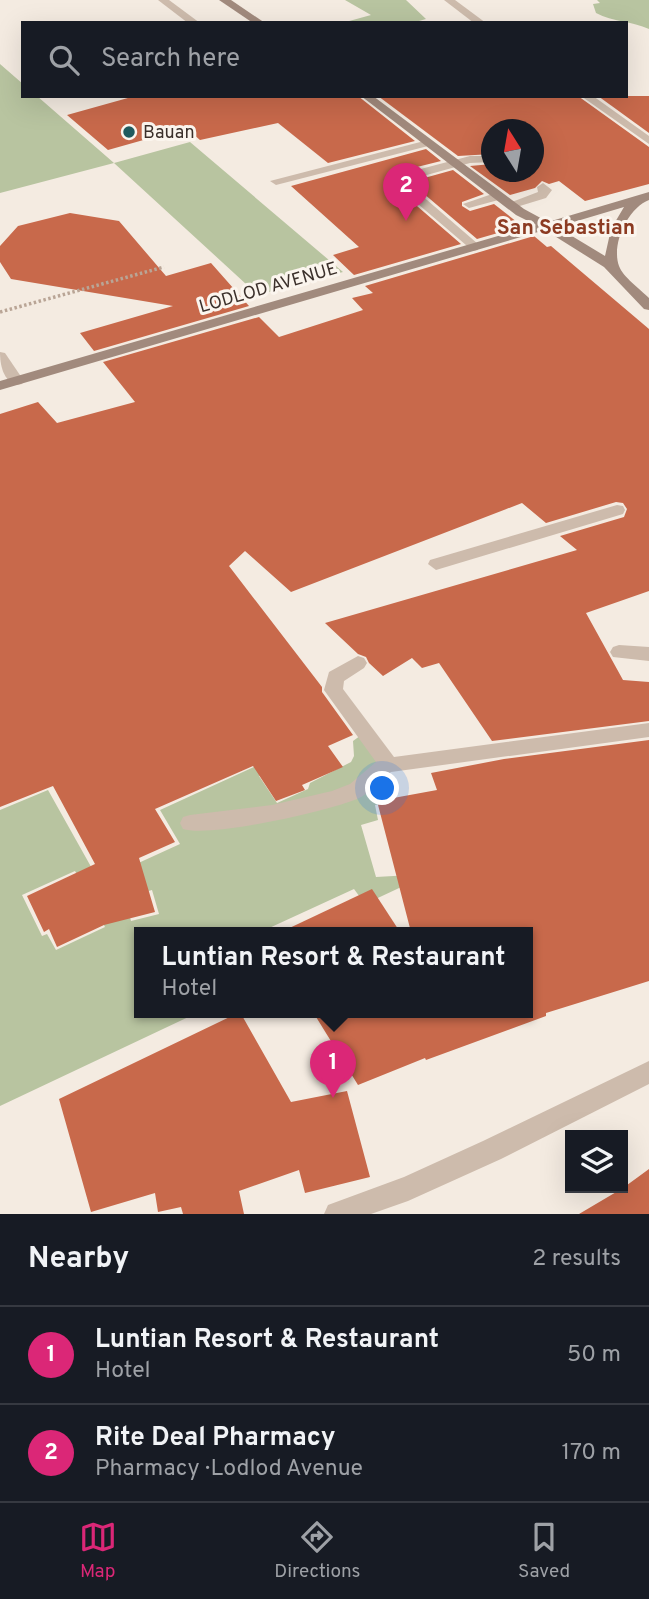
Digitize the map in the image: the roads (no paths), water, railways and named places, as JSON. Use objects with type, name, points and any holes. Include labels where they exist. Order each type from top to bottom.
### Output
[{"type":"main road","points":[[224,0],[257,21]]},
{"type":"main road","points":[[369,98],[510,205],[614,267],[649,306]]},
{"type":"main road","points":[[614,267],[612,246],[622,220],[635,203],[648,197]]},
{"type":"main road","name":"LODLOD AVENUE","points":[[0,386],[648,197]]},
{"type":"street","points":[[163,0],[192,21]]},
{"type":"street","points":[[449,0],[478,21]]},
{"type":"street","points":[[589,98],[649,141]]},
{"type":"street","points":[[276,181],[428,143]]},
{"type":"street","points":[[473,247],[438,212],[399,185],[398,180],[455,164],[481,160]]},
{"type":"street","points":[[510,205],[542,195],[546,190],[543,187]]},
{"type":"street","points":[[469,204],[498,196]]},
{"type":"street","points":[[0,356],[18,381]]},
{"type":"street","points":[[436,564],[617,510]]},
{"type":"street","points":[[619,652],[649,654]]},
{"type":"street","points":[[358,663],[335,677],[333,690],[390,765]]},
{"type":"street","points":[[190,823],[257,814],[334,798],[359,789],[373,773],[390,765],[649,730]]},
{"type":"street","points":[[337,1214],[408,1188],[492,1150],[649,1072]]},
{"type":"place","name":"Bauan","points":[[129,132]]},
{"type":"place","name":"Rite Deal Pharmacy","points":[[406,221]]},
{"type":"place","name":"Luntian Resort & Restaurant","points":[[333,1098]]},
{"type":"district","name":"San Sebastian","points":[[566,227]]}]
